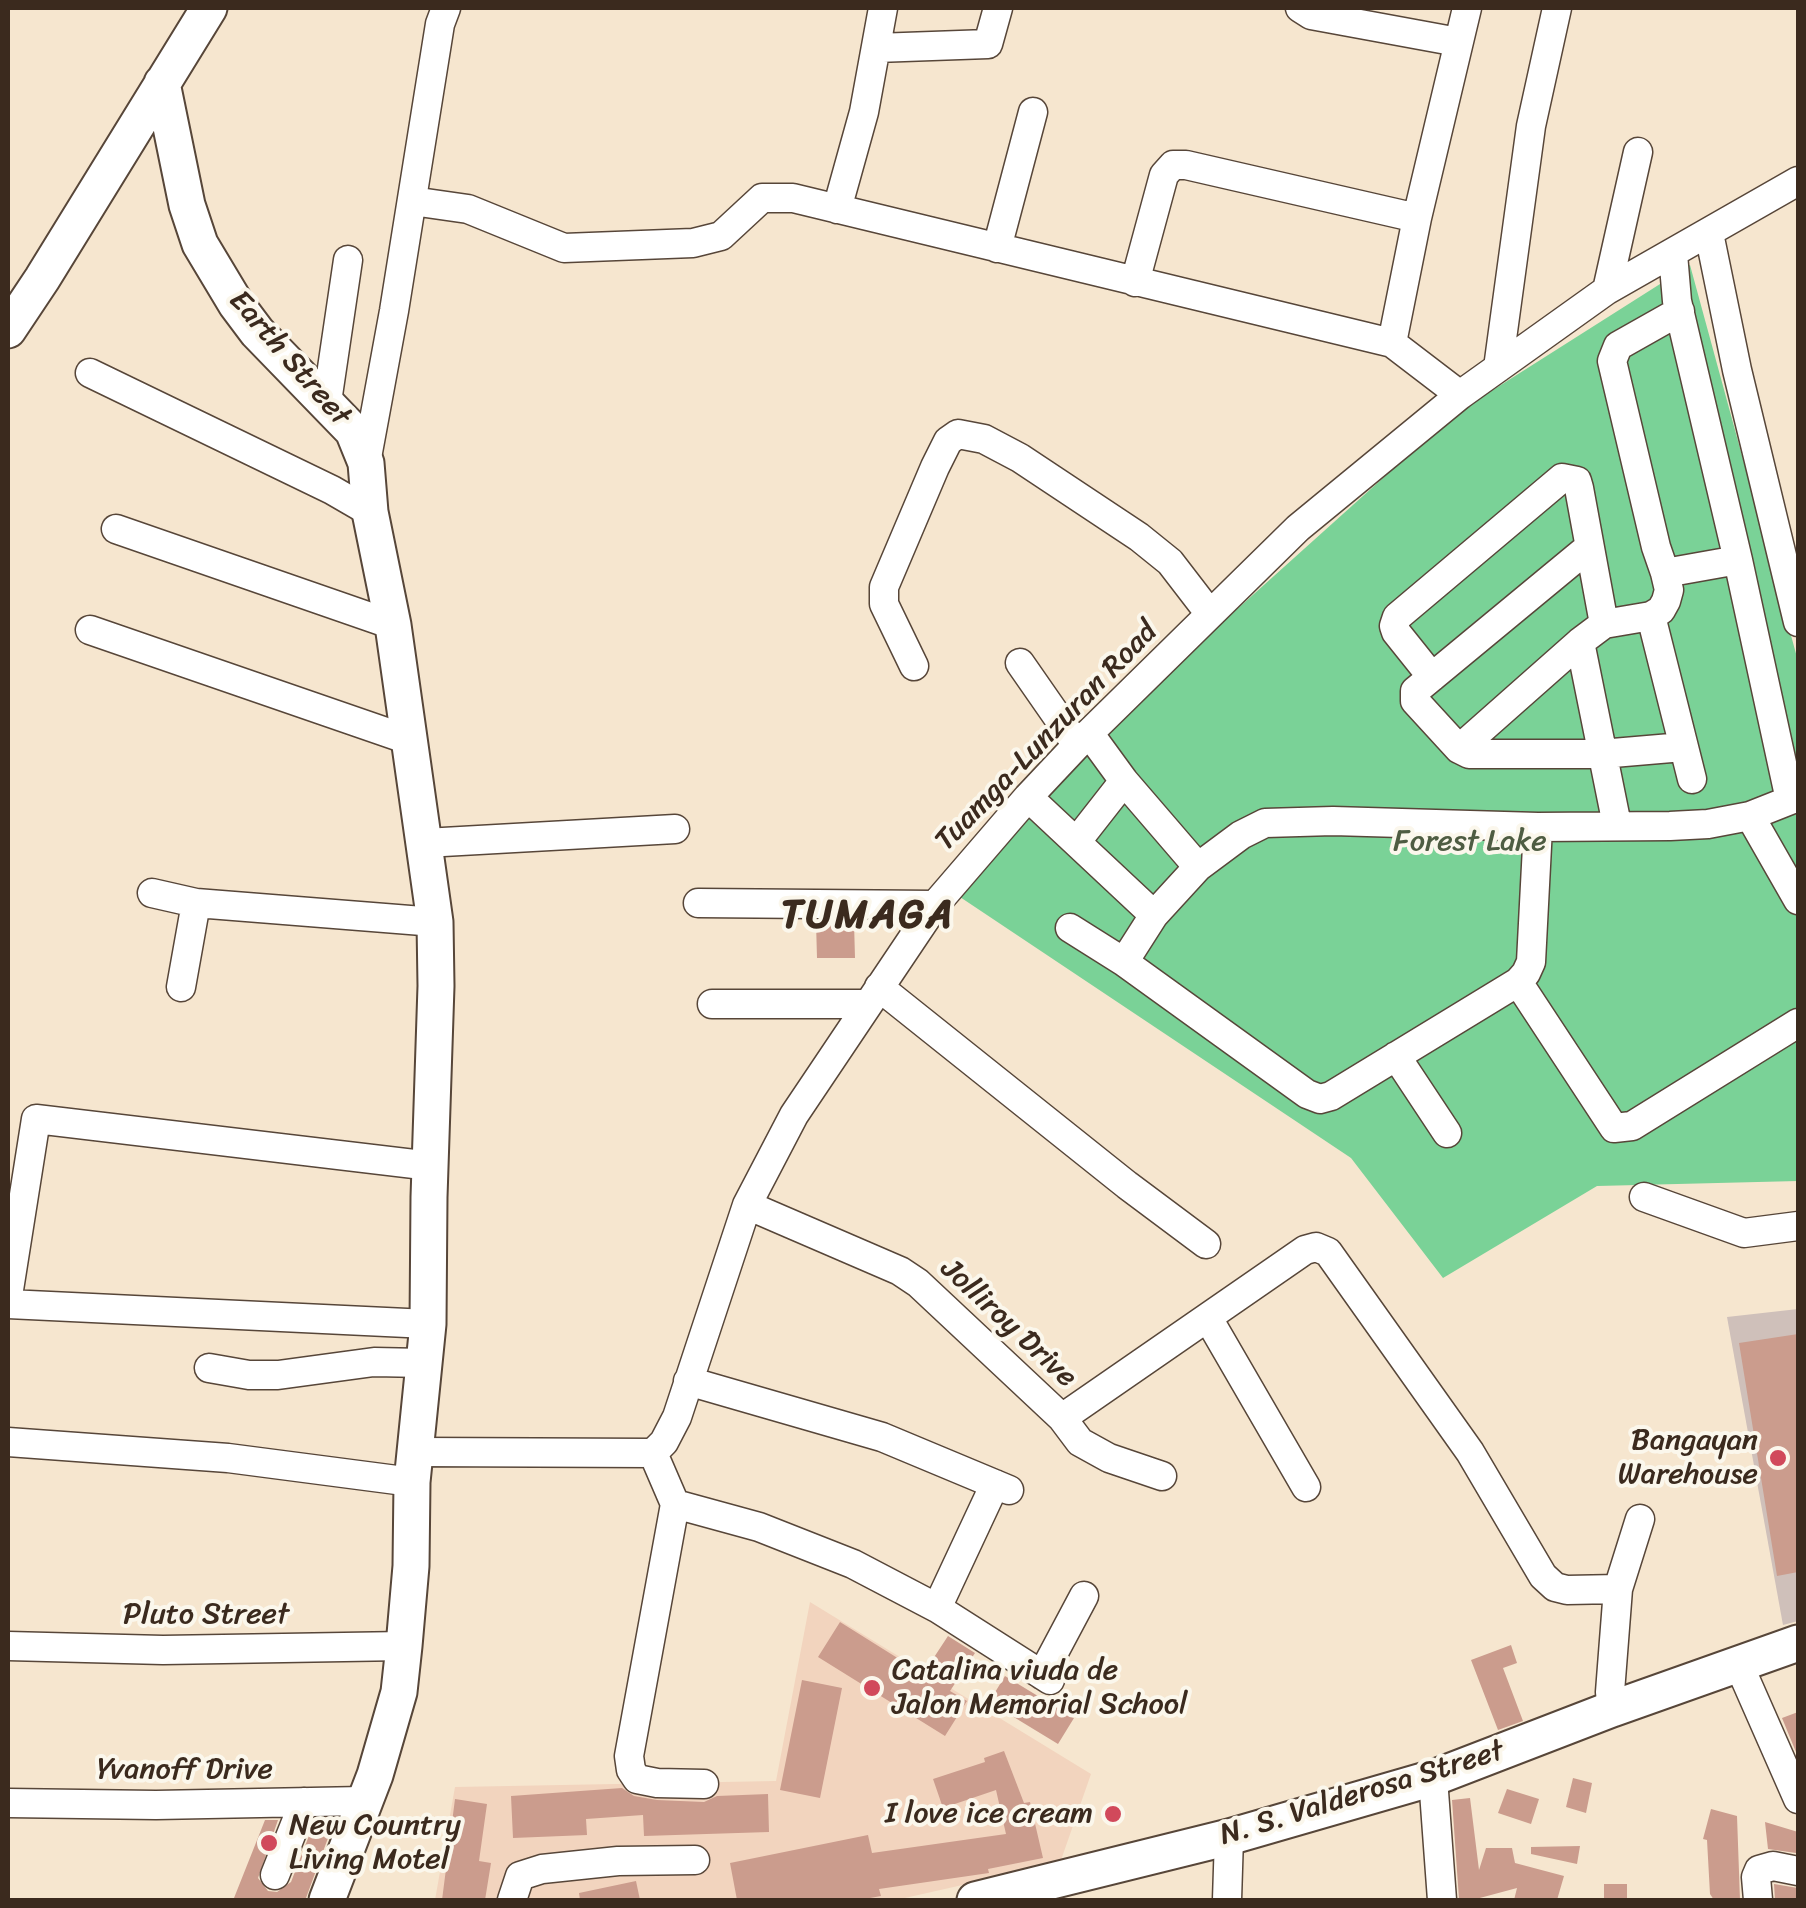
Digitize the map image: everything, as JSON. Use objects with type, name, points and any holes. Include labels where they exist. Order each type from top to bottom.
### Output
[{"type":"main road","points":[[8,330],[209,8]]},
{"type":"main road","name":"Earth Street","points":[[162,83],[187,205],[200,244],[257,332],[352,430],[366,463]]},
{"type":"main road","points":[[327,1900],[375,1775],[399,1692],[428,1324],[435,922],[392,626],[370,512],[366,463]]},
{"type":"main road","name":"N. S. Valderosa Street","points":[[975,1900],[1041,1893],[1433,1778],[1798,1643]]},
{"type":"street","points":[[366,463],[440,24],[446,8]]},
{"type":"street","points":[[837,209],[864,112],[884,8]]},
{"type":"street","points":[[876,48],[988,44],[998,8]]},
{"type":"street","points":[[1300,8],[1311,16],[1458,42]]},
{"type":"street","points":[[1392,343],[1467,8]]},
{"type":"street","points":[[1498,368],[1531,126],[1557,8]]},
{"type":"street","points":[[997,248],[1033,112]]},
{"type":"street","points":[[1607,290],[1638,152]]},
{"type":"street","points":[[1135,282],[1164,174],[1172,165],[1417,218]]},
{"type":"street","name":"Tuamga-Lunzuran Road","points":[[653,1452],[664,1442],[677,1416],[747,1205],[794,1115],[935,905],[1028,797],[1298,528],[1460,395],[1607,290],[1798,180]]},
{"type":"street","points":[[412,201],[468,210],[564,248],[707,240],[720,236],[762,198],[793,198],[1392,343],[1460,395]]},
{"type":"street","points":[[1709,232],[1737,370],[1798,622]]},
{"type":"street","points":[[1124,962],[1154,915],[1198,867],[1241,834],[1265,824],[1708,824],[1750,816],[1794,799],[1680,311],[1673,254]]},
{"type":"street","points":[[326,402],[348,260]]},
{"type":"street","points":[[1459,749],[1604,624],[1651,616],[1666,601],[1665,573],[1612,354],[1618,346],[1680,311]]},
{"type":"street","points":[[90,373],[370,512]]},
{"type":"street","points":[[914,666],[884,604],[884,587],[935,467],[948,442],[958,434],[984,439],[1020,458],[1140,537],[1170,562],[1210,614]]},
{"type":"street","points":[[1432,678],[1396,632],[1396,617],[1562,478],[1577,482],[1604,624]]},
{"type":"street","points":[[116,529],[392,626]]},
{"type":"street","points":[[1588,548],[1416,691],[1415,701],[1459,749],[1478,755],[1601,754],[1683,747]]},
{"type":"street","points":[[1665,573],[1738,560]]},
{"type":"street","points":[[1651,616],[1692,779]]},
{"type":"street","points":[[90,630],[406,738]]},
{"type":"street","points":[[1580,642],[1617,825]]},
{"type":"street","points":[[1020,663],[1198,867]]},
{"type":"street","points":[[1077,841],[1124,781]]},
{"type":"street","points":[[1028,797],[1154,915]]},
{"type":"street","points":[[1750,816],[1798,900]]},
{"type":"street","points":[[1070,928],[1124,962],[1307,1094],[1320,1099],[1331,1096],[1518,982],[1531,962],[1538,827]]},
{"type":"street","points":[[425,842],[675,829]]},
{"type":"street","points":[[152,894],[196,903],[435,922]]},
{"type":"street","points":[[180,986],[196,903]]},
{"type":"street","points":[[698,903],[935,905]]},
{"type":"street","points":[[1518,982],[1614,1128],[1632,1126],[1798,1023]]},
{"type":"street","points":[[712,1004],[873,996],[1206,1244]]},
{"type":"street","points":[[1396,1056],[1447,1133]]},
{"type":"street","points":[[8,1296],[36,1119],[431,1166]]},
{"type":"street","points":[[1644,1198],[1744,1233],[1798,1226]]},
{"type":"street","name":"Jolliroy Drive","points":[[747,1205],[900,1271],[918,1283],[1062,1418],[1080,1442],[1109,1458],[1162,1476]]},
{"type":"street","points":[[1062,1418],[1305,1250],[1316,1247],[1328,1252],[1470,1452],[1542,1576],[1566,1590],[1618,1589]]},
{"type":"street","points":[[8,1304],[428,1324]]},
{"type":"street","points":[[1208,1318],[1306,1487]]},
{"type":"street","points":[[209,1368],[278,1375],[374,1362],[424,1363]]},
{"type":"street","points":[[688,1381],[882,1437],[1002,1487],[938,1608]]},
{"type":"street","points":[[8,1442],[414,1468],[653,1452],[675,1504],[629,1756],[631,1770],[637,1778],[657,1783],[704,1784]]},
{"type":"street","points":[[675,1504],[774,1533],[853,1564],[938,1608],[1046,1678],[1084,1596]]},
{"type":"street","points":[[1612,1709],[1618,1589],[1640,1519]]},
{"type":"street","name":"Pluto Street","points":[[8,1646],[163,1650],[404,1646]]},
{"type":"street","points":[[1739,1665],[1798,1799]]},
{"type":"street","points":[[1433,1778],[1442,1900]]},
{"type":"street","name":"Yvanoff Drive","points":[[8,1803],[364,1801]]},
{"type":"street","points":[[274,1876],[304,1802]]},
{"type":"street","points":[[1227,1900],[1229,1837]]},
{"type":"street","points":[[512,1900],[520,1876],[542,1869],[618,1861],[695,1860]]},
{"type":"street","points":[[1758,1900],[1758,1870],[1772,1866],[1798,1871]]},
{"type":"shaded area","name":"Bangayan Warehouse","points":[[1798,1309],[1798,1621],[1783,1625],[1727,1317]]},
{"type":"shaded area","name":"Catalina viuda de Jalon Memorial School","points":[[810,1602],[1091,1774],[1060,1863],[896,1900],[435,1900],[455,1787],[776,1781]]},
{"type":"green space","name":"Forest Lake","points":[[1690,265],[1798,661],[1798,1181],[1597,1186],[1443,1278],[1351,1158],[954,893],[1097,735],[1452,416]]},
{"type":"building","points":[[816,922],[854,922],[855,958],[817,958]]},
{"type":"building","name":"Bangayan Warehouse","points":[[1798,1334],[1798,1572],[1777,1576],[1739,1343]]},
{"type":"building","points":[[840,1622],[923,1674],[948,1636],[975,1653],[950,1691],[967,1701],[945,1736],[818,1657]]},
{"type":"building","points":[[1511,1645],[1517,1663],[1503,1668],[1523,1721],[1498,1730],[1471,1660]]},
{"type":"building","points":[[1005,1676],[1074,1718],[1058,1744],[989,1702]]},
{"type":"building","points":[[802,1680],[842,1688],[820,1798],[780,1790]]},
{"type":"building","points":[[1798,1712],[1798,1757],[1782,1718]]},
{"type":"building","points":[[1004,1751],[1024,1803],[1030,1802],[1043,1858],[988,1869],[989,1873],[879,1889],[881,1896],[859,1900],[737,1900],[730,1863],[868,1835],[872,1853],[1006,1834],[996,1790],[943,1808],[933,1779],[985,1762],[984,1758]]},
{"type":"building","points":[[1573,1778],[1592,1783],[1586,1813],[1566,1807]]},
{"type":"building","points":[[622,1788],[634,1796],[657,1800],[704,1802],[717,1796],[768,1794],[769,1832],[644,1836],[643,1815],[586,1819],[587,1835],[513,1838],[511,1796]]},
{"type":"building","points":[[1507,1789],[1539,1799],[1531,1824],[1498,1813]]},
{"type":"building","points":[[1470,1798],[1479,1870],[1486,1848],[1512,1848],[1515,1863],[1564,1876],[1557,1900],[1514,1900],[1517,1888],[1476,1899],[1459,1899],[1452,1800]]},
{"type":"building","points":[[455,1799],[487,1804],[479,1861],[491,1863],[485,1900],[442,1900]]},
{"type":"building","points":[[1711,1809],[1737,1816],[1740,1900],[1714,1900],[1710,1894],[1707,1840],[1703,1839]]},
{"type":"building","points":[[319,1819],[335,1819],[306,1898],[234,1898],[265,1820],[278,1820],[258,1878],[268,1891],[277,1892],[291,1882]]},
{"type":"building","points":[[1765,1822],[1798,1832],[1796,1853],[1768,1849]]},
{"type":"building","points":[[1580,1846],[1577,1864],[1531,1854],[1531,1847]]},
{"type":"building","points":[[636,1881],[640,1900],[580,1900],[579,1893]]},
{"type":"building","points":[[1604,1884],[1627,1884],[1627,1900],[1604,1900]]},
{"type":"building","points":[[1774,1884],[1798,1888],[1798,1900],[1775,1900]]},
{"type":"place","name":"Bangayan Warehouse","points":[[1778,1458]]},
{"type":"place","name":"Catalina viuda de Jalon Memorial School","points":[[872,1688]]},
{"type":"place","name":"I love ice cream","points":[[1113,1814]]},
{"type":"place","name":"New Country Living Motel","points":[[269,1843]]},
{"type":"district","name":"TUMAGA","points":[[868,917]]}]
